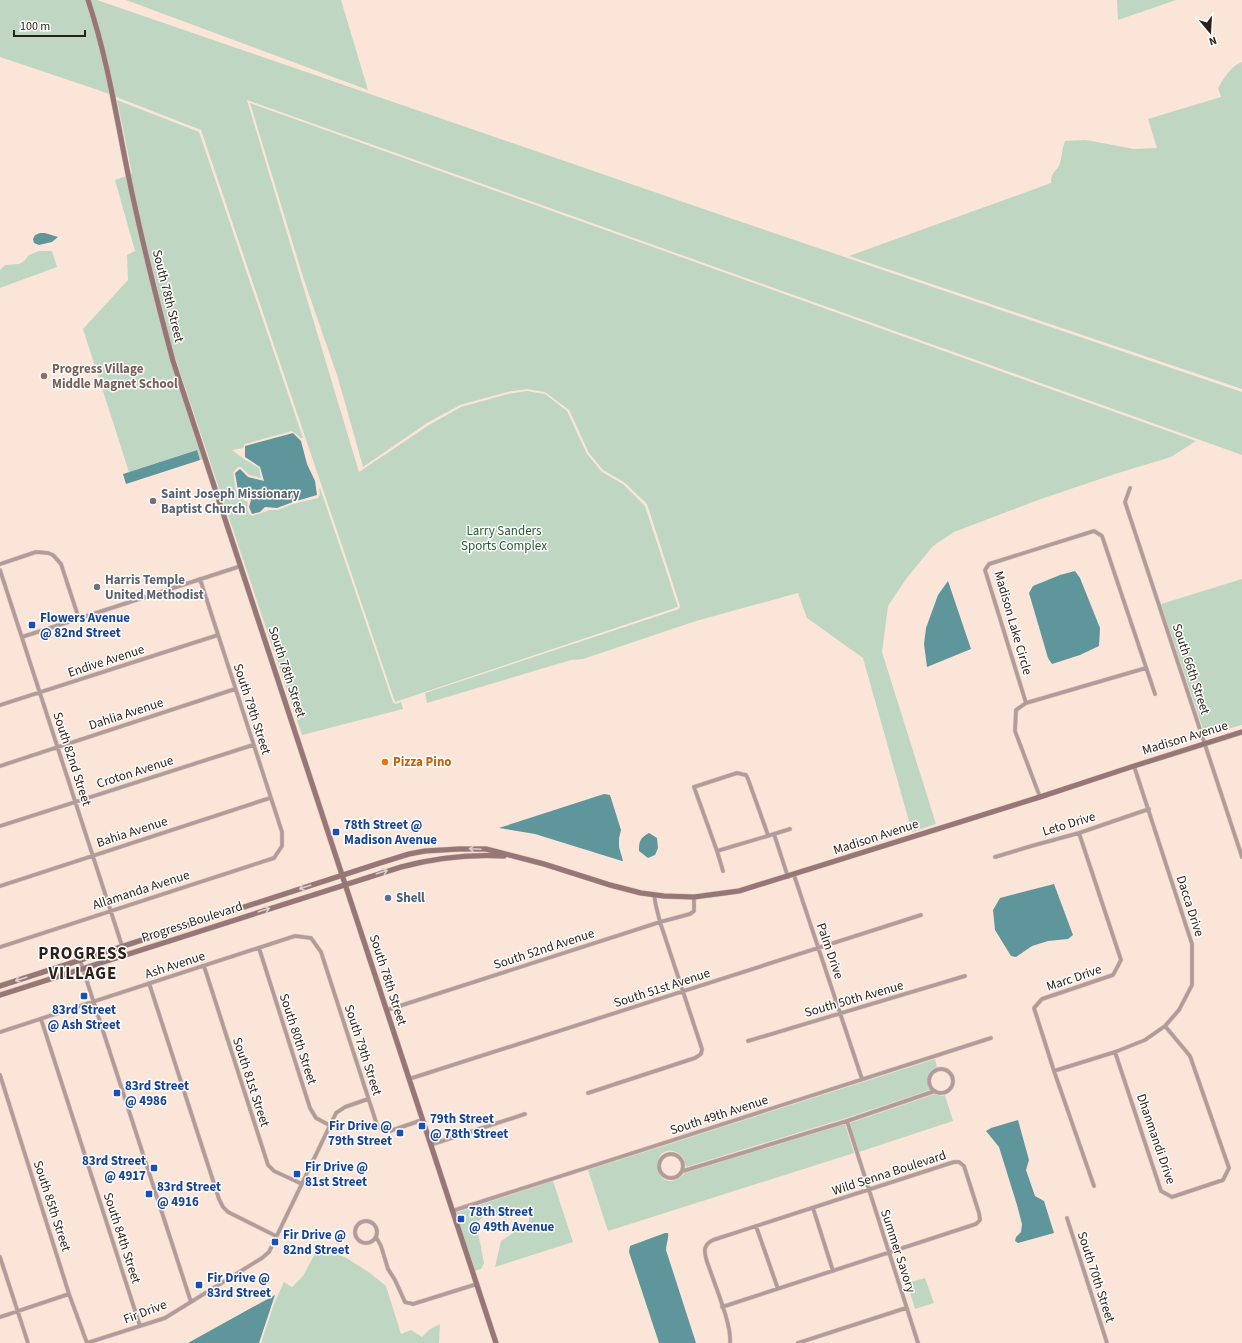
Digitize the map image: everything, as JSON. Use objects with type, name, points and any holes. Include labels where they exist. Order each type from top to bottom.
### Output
[{"type":"main road","name":"South 78th Street","points":[[88,0],[103,51],[132,192],[160,313],[173,361],[496,1343]]},
{"type":"main road","name":"Madison Avenue","points":[[342,876],[409,854],[459,848],[494,851],[544,864],[627,890],[654,895],[694,897],[739,891],[791,876],[1242,732]]},
{"type":"main road","name":"Madison Avenue","points":[[345,884],[399,867],[424,861],[476,855],[511,856]]},
{"type":"main road","name":"Progress Boulevard","points":[[0,986],[342,876]]},
{"type":"main road","name":"Progress Boulevard","points":[[0,995],[345,884]]},
{"type":"main road","points":[[233,910],[236,919]]},
{"type":"street","name":"South 66th Street","points":[[1130,488],[1126,504],[1242,857]]},
{"type":"street","name":"Madison Lake Circle","points":[[1026,703],[986,570],[990,564],[1094,531],[1102,536],[1155,694]]},
{"type":"street","points":[[0,564],[36,552],[53,555],[61,564],[79,619]]},
{"type":"street","points":[[22,637],[241,566]]},
{"type":"street","name":"South 82nd Street","points":[[0,570],[125,955]]},
{"type":"street","name":"South 79th Street","points":[[200,579],[282,832],[282,846]]},
{"type":"street","name":"Endive Avenue","points":[[0,705],[218,635]]},
{"type":"street","points":[[1040,797],[1015,731],[1016,710],[1026,703],[1146,668]]},
{"type":"street","name":"Dahlia Avenue","points":[[0,766],[235,689]]},
{"type":"street","name":"Croton Avenue","points":[[0,826],[253,745]]},
{"type":"street","name":"Dacca Drive","points":[[1054,1071],[1116,1052],[1145,1040],[1165,1026],[1179,1010],[1192,985],[1192,944],[1134,766]]},
{"type":"street","points":[[723,871],[694,787],[740,773],[747,777],[768,835]]},
{"type":"street","name":"Bahia Avenue","points":[[0,886],[270,798]]},
{"type":"street","name":"Leto Drive","points":[[995,858],[1035,844],[1079,833],[1149,809]]},
{"type":"street","points":[[717,851],[790,829]]},
{"type":"street","name":"Marc Drive","points":[[1079,833],[1121,960],[1113,975],[1042,1000],[1034,1008],[1094,1186]]},
{"type":"street","name":"Palm Drive","points":[[774,834],[819,949],[862,1079]]},
{"type":"street","name":"Allamanda Avenue","points":[[0,947],[274,858],[282,846]]},
{"type":"street","points":[[588,1093],[696,1058],[701,1054],[702,1049],[660,922],[654,895]]},
{"type":"street","name":"South 52nd Avenue","points":[[387,1010],[660,922],[693,913],[694,897]]},
{"type":"street","name":"South 51st Avenue","points":[[409,1079],[819,949],[921,915]]},
{"type":"street","name":"Ash Avenue","points":[[0,1032],[295,936],[311,938]]},
{"type":"street","name":"South 79th Street","points":[[311,938],[321,952],[377,1125],[382,1130],[390,1131],[422,1120]]},
{"type":"street","name":"South 80th Street","points":[[259,948],[310,1108],[316,1118],[331,1126]]},
{"type":"street","points":[[80,960],[191,1302]]},
{"type":"street","name":"South 81st Street","points":[[204,966],[268,1165],[274,1170],[302,1184]]},
{"type":"street","name":"South 50th Avenue","points":[[748,1041],[840,1012],[870,1005],[965,976]]},
{"type":"street","points":[[149,984],[219,1199],[223,1207],[228,1212],[276,1236]]},
{"type":"street","name":"South 84th Street","points":[[41,1019],[140,1326]]},
{"type":"street","name":"Dhanmandi Drive","points":[[1116,1052],[1161,1191],[1172,1197],[1223,1180],[1230,1168],[1190,1056],[1165,1026]]},
{"type":"street","name":"South 49th Avenue","points":[[452,1211],[991,1038]]},
{"type":"street","points":[[683,1171],[683,1162],[675,1154],[664,1157],[660,1163],[660,1171],[666,1177],[674,1178],[683,1171],[847,1121],[934,1091],[938,1093],[946,1092],[952,1088],[953,1080],[952,1076],[947,1071],[936,1071],[930,1077],[930,1085],[934,1091]]},
{"type":"street","name":"South 85th Street","points":[[0,1075],[69,1294],[87,1343]]},
{"type":"street","name":"Fir Drive","points":[[87,1343],[165,1318],[262,1258],[269,1252],[336,1113],[345,1106],[368,1099]]},
{"type":"street","points":[[430,1145],[525,1114]]},
{"type":"street","name":"Summer Savory","points":[[847,1121],[918,1343]]},
{"type":"street","name":"Wild Senna Boulevard","points":[[722,1307],[976,1224],[980,1220],[979,1213],[964,1166],[959,1162],[954,1162],[713,1240],[706,1247],[705,1253],[722,1307],[730,1343]]},
{"type":"street","points":[[813,1208],[833,1271]]},
{"type":"street","name":"South 70th Street","points":[[1067,1218],[1107,1343]]},
{"type":"street","points":[[376,1237],[370,1242],[363,1242],[357,1238],[356,1227],[361,1222],[368,1221],[376,1227],[376,1237],[381,1246],[388,1269],[405,1302],[413,1304],[477,1284]]},
{"type":"street","points":[[756,1226],[778,1289]]},
{"type":"street","points":[[0,1257],[28,1343]]},
{"type":"street","points":[[0,1317],[69,1294]]},
{"type":"street","points":[[798,1343],[906,1308]]},
{"type":"green space","name":"Larry Sanders Sports Complex","points":[[0,0],[97,0],[721,215],[1242,392],[1242,455],[247,100],[359,472],[429,425],[461,407],[508,394],[527,391],[545,394],[567,411],[587,454],[602,472],[623,484],[645,506],[678,607],[395,702],[201,130],[101,91],[0,57]]},
{"type":"green space","points":[[126,0],[341,0],[368,90]]},
{"type":"green space","points":[[1117,0],[1176,0],[1118,20]]},
{"type":"green space","points":[[1242,62],[1242,389],[849,256],[1051,183],[1052,176],[1060,163],[1065,141],[1086,140],[1134,149],[1157,148],[1148,119],[1221,97],[1218,88],[1225,76],[1231,69]]},
{"type":"green space","points":[[117,100],[199,132],[303,438],[292,431],[245,444],[243,448],[232,450],[259,468],[261,478],[249,475],[241,467],[238,467],[233,472],[237,496],[248,502],[248,512],[252,516],[318,498],[320,488],[393,702],[395,704],[401,702],[403,709],[302,735],[176,360],[162,312],[130,174],[132,173]]},
{"type":"green space","points":[[250,103],[1196,441],[1171,457],[1038,500],[954,532],[933,546],[906,579],[888,606],[882,652],[936,824],[912,832],[863,658],[807,618],[798,593],[696,621],[583,659],[571,660],[427,703],[425,693],[679,609],[680,606],[647,504],[624,482],[603,470],[589,453],[569,410],[545,392],[527,389],[507,392],[460,405],[427,423],[363,467],[338,378],[303,277]]},
{"type":"green space","points":[[126,176],[158,314],[171,362],[203,459],[200,460],[196,450],[129,472],[83,329],[128,280],[127,255],[135,251],[115,180]]},
{"type":"green space","points":[[39,251],[52,251],[57,267],[0,288],[0,270],[5,265],[19,264],[29,255]]},
{"type":"green space","points":[[1242,579],[1242,725],[1205,735],[1161,604]]},
{"type":"green space","points":[[935,1059],[937,1067],[931,1071],[927,1080],[930,1090],[846,1118],[686,1167],[682,1156],[676,1152],[667,1151],[661,1155],[658,1162],[658,1170],[661,1176],[667,1181],[675,1180],[685,1173],[845,1124],[854,1153],[608,1231],[588,1170]]},
{"type":"green space","points":[[935,1094],[942,1096],[945,1095],[953,1121],[859,1152],[850,1123]]},
{"type":"green space","points":[[553,1181],[573,1242],[495,1267],[501,1241],[529,1222],[529,1217],[523,1210],[506,1218],[493,1214],[484,1215],[477,1224],[477,1227],[484,1263],[481,1269],[475,1271],[455,1213]]},
{"type":"green space","points":[[320,1244],[370,1273],[386,1286],[401,1334],[411,1330],[422,1337],[429,1330],[440,1324],[439,1343],[261,1343],[274,1304],[284,1282],[292,1287],[303,1276]]},
{"type":"green space","points":[[925,1278],[934,1303],[915,1309],[907,1283]]},
{"type":"water","points":[[40,233],[58,237],[52,242],[39,245],[34,243],[33,239],[35,235]]},
{"type":"water","points":[[293,433],[301,441],[307,464],[315,481],[317,495],[277,508],[265,507],[260,512],[252,514],[249,507],[251,500],[239,496],[235,473],[240,469],[248,477],[264,481],[260,467],[245,457],[245,446]]},
{"type":"water","points":[[197,450],[200,460],[126,484],[123,474]]},
{"type":"water","points":[[1075,571],[1080,578],[1100,628],[1099,646],[1080,655],[1052,664],[1048,658],[1029,593],[1033,586],[1060,575]]},
{"type":"water","points":[[948,581],[971,649],[927,667],[924,644],[926,628],[938,595]]},
{"type":"water","points":[[604,794],[610,795],[621,830],[619,847],[623,861],[535,834],[499,828]]},
{"type":"water","points":[[649,833],[657,838],[658,848],[655,855],[648,858],[639,851],[639,848],[642,838]]},
{"type":"water","points":[[1054,884],[1073,935],[1068,939],[1048,941],[1032,946],[1016,957],[1011,956],[995,930],[993,910],[1000,898]]},
{"type":"water","points":[[1018,1120],[1029,1160],[1026,1170],[1035,1196],[1044,1201],[1054,1233],[1018,1243],[1015,1241],[1016,1237],[1021,1232],[1022,1224],[1017,1205],[999,1147],[986,1131],[991,1128]]},
{"type":"water","points":[[668,1233],[666,1250],[696,1343],[659,1343],[629,1252],[630,1246]]},
{"type":"water","points":[[275,1295],[259,1343],[188,1343],[251,1308]]},
{"type":"place","name":"Progress Village Middle Magnet School","points":[[44,376]]},
{"type":"place","name":"Saint Joseph Missionary Baptist Church","points":[[153,501]]},
{"type":"place","name":"Harris Temple United Methodist","points":[[97,587]]},
{"type":"place","name":"Flowers Avenue @ 82nd Street","points":[[32,625]]},
{"type":"place","name":"Pizza Pino","points":[[385,762]]},
{"type":"place","name":"78th Street @ Madison Avenue","points":[[336,832]]},
{"type":"place","name":"Shell","points":[[388,898]]},
{"type":"place","name":"83rd Street @ Ash Street","points":[[84,996]]},
{"type":"place","name":"83rd Street @ 4986","points":[[117,1093]]},
{"type":"place","name":"79th Street @ 78th Street","points":[[422,1126]]},
{"type":"place","name":"Fir Drive @ 79th Street","points":[[400,1133]]},
{"type":"place","name":"83rd Street @ 4917","points":[[154,1168]]},
{"type":"place","name":"Fir Drive @ 81st Street","points":[[297,1174]]},
{"type":"place","name":"83rd Street @ 4916","points":[[149,1194]]},
{"type":"place","name":"78th Street @ 49th Avenue","points":[[461,1219]]},
{"type":"place","name":"Fir Drive @ 82nd Street","points":[[275,1242]]},
{"type":"place","name":"Fir Drive @ 83rd Street","points":[[199,1285]]},
{"type":"district","name":"PROGRESS VILLAGE","points":[[83,964]]}]
